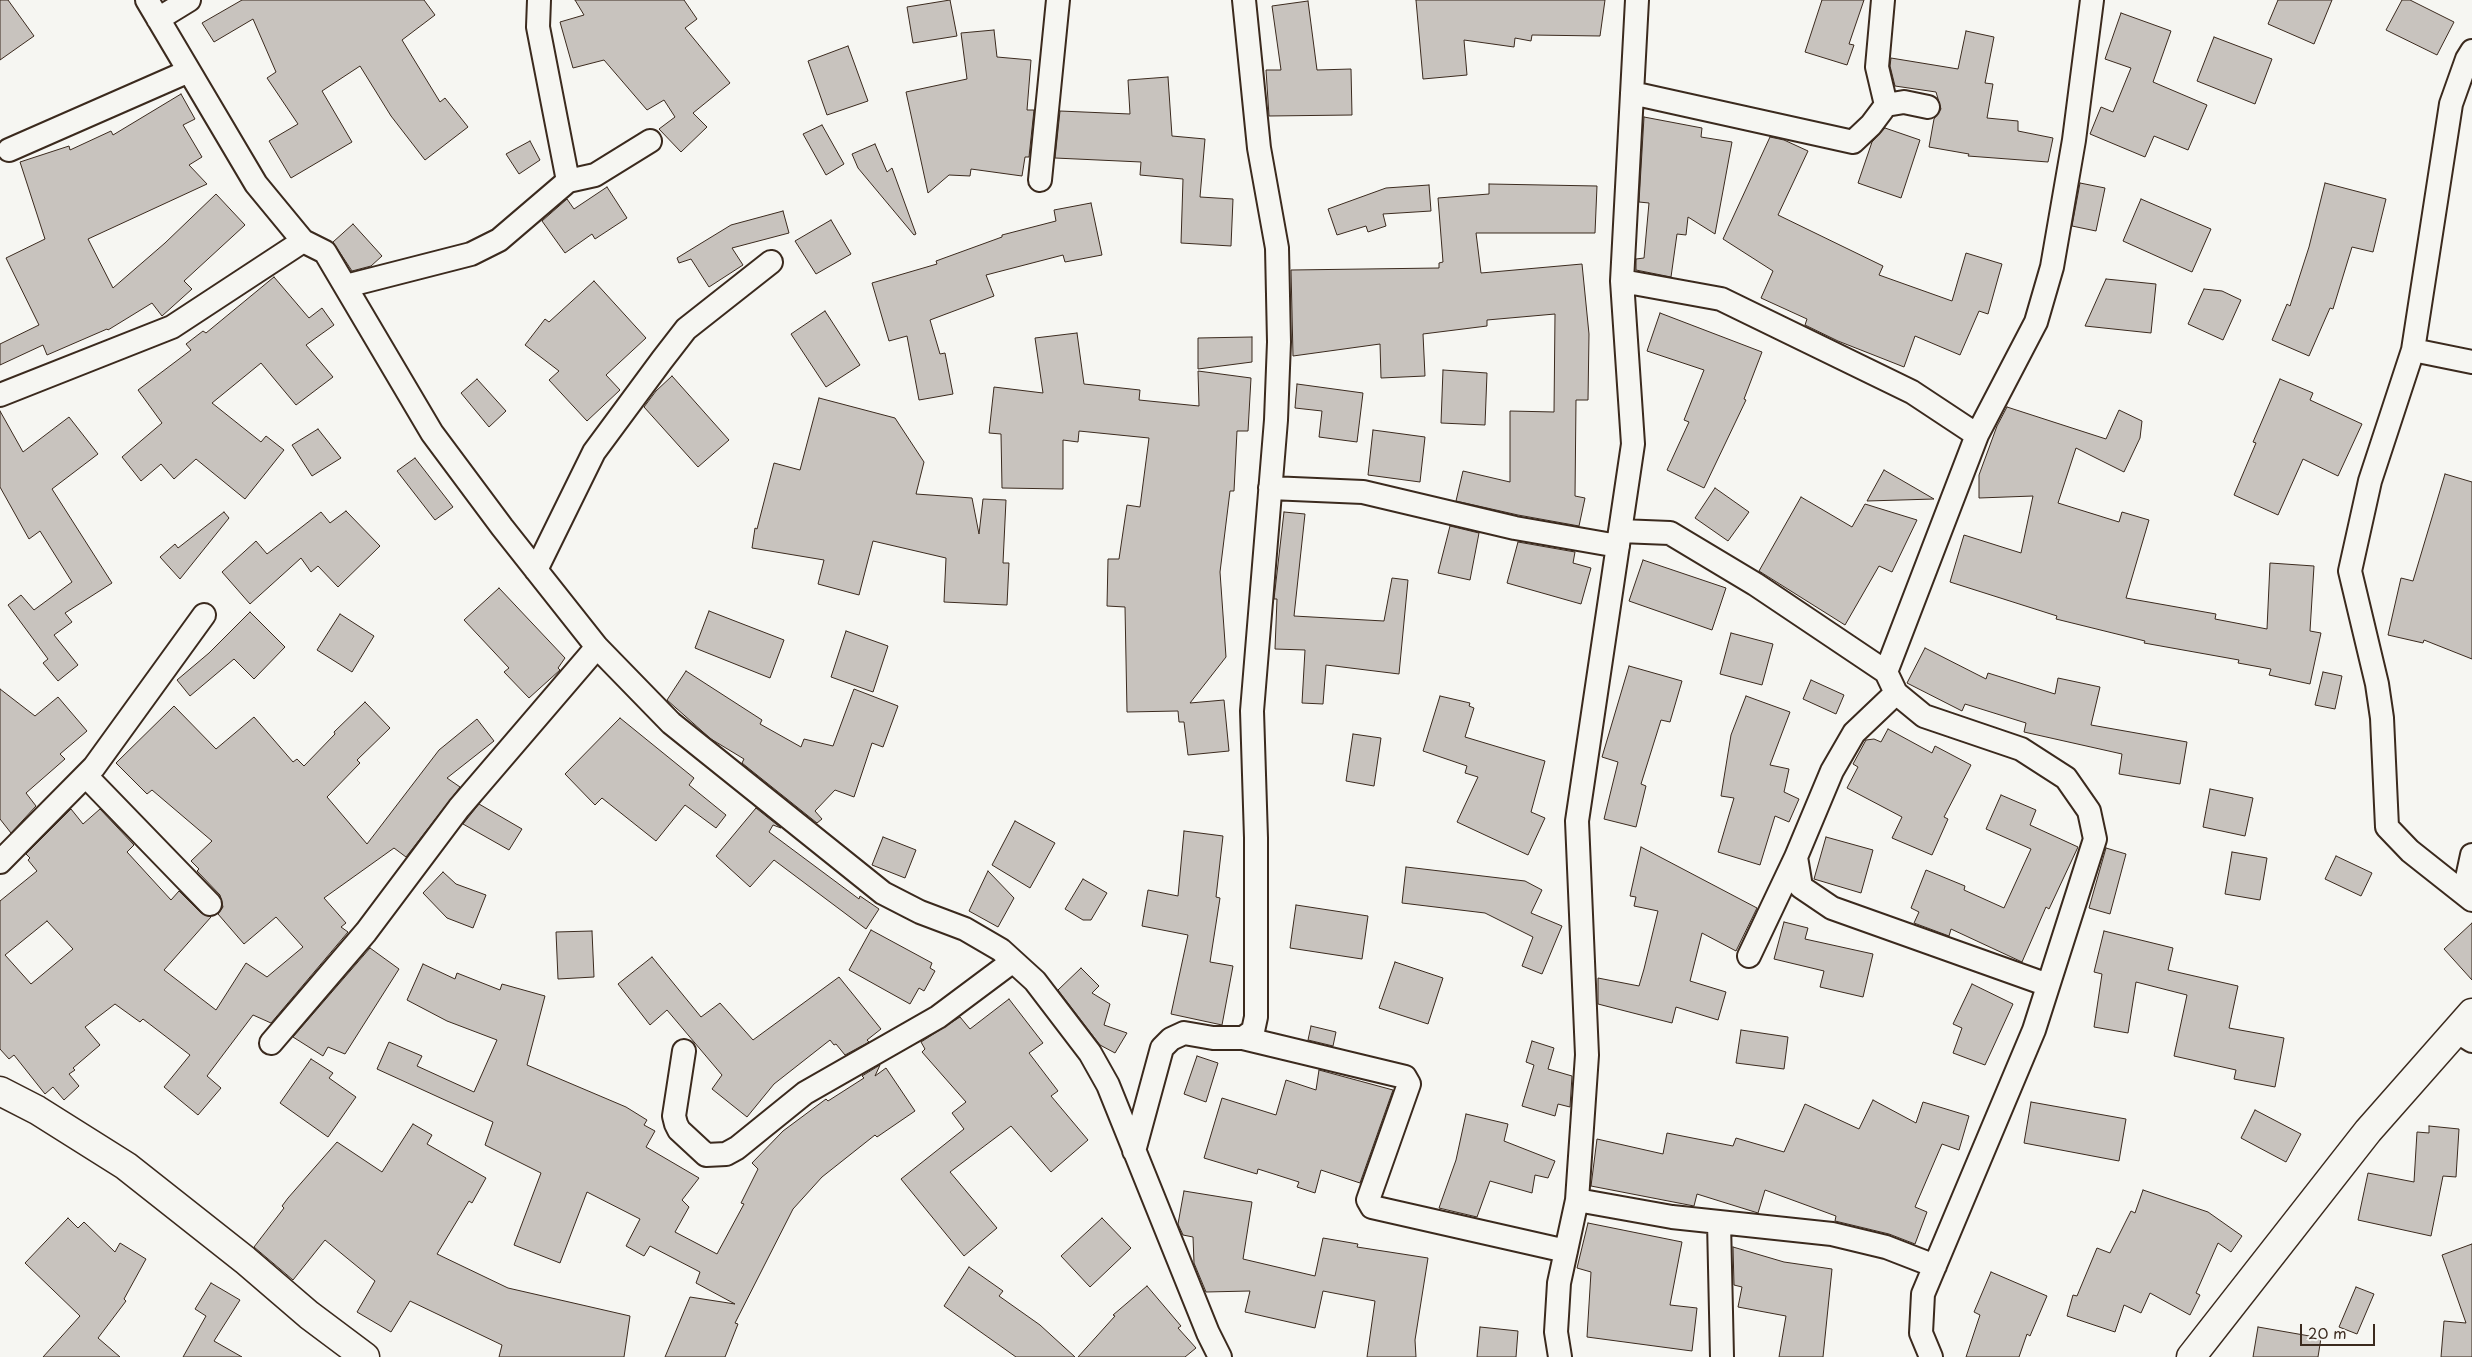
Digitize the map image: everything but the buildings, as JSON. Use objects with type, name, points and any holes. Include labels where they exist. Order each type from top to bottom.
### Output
[{"type":"street","points":[[189,0],[153,9],[256,184],[304,240],[325,252],[432,433],[597,647],[670,723],[883,893],[920,912],[965,929],[1001,950],[1035,981],[1090,1053],[1108,1085],[1208,1333],[1220,1357]]},
{"type":"street","points":[[539,0],[538,27],[568,181]]},
{"type":"street","points":[[1040,180],[1058,0]]},
{"type":"street","points":[[1243,1038],[1253,1031],[1256,1017],[1256,838],[1252,711],[1276,420],[1279,342],[1277,248],[1260,148],[1244,0]]},
{"type":"street","points":[[1560,1357],[1556,1332],[1559,1283],[1577,1200],[1587,1055],[1577,821],[1634,444],[1622,281],[1636,0]]},
{"type":"street","points":[[1883,0],[1877,67],[1886,105]]},
{"type":"street","points":[[1886,672],[1977,435],[2036,322],[2052,267],[2074,140],[2092,0]]},
{"type":"street","points":[[2468,896],[2410,851],[2387,827],[2382,718],[2377,684],[2350,571],[2370,481],[2413,350],[2451,104],[2472,51]]},
{"type":"street","points":[[9,150],[189,71]]},
{"type":"street","points":[[1632,93],[1853,142],[1871,125],[1886,105],[1904,102],[1928,107]]},
{"type":"street","points":[[346,286],[471,254],[499,240],[568,181],[595,175],[650,141]]},
{"type":"street","points":[[0,395],[172,327],[304,240]]},
{"type":"street","points":[[536,570],[594,452],[662,360],[686,330],[771,262]]},
{"type":"street","points":[[1622,281],[1721,299],[1912,392],[1977,435]]},
{"type":"street","points":[[2413,350],[2472,362]]},
{"type":"street","points":[[1270,488],[1364,492],[1515,528],[1619,538],[1670,533],[1755,584],[1886,672],[1896,693],[1924,716],[2021,749],[2066,778],[2089,811],[2094,839],[2034,1030],[1923,1294],[1921,1333],[1931,1357]]},
{"type":"street","points":[[0,862],[86,776],[204,615]]},
{"type":"street","points":[[271,1042],[366,932],[459,808],[597,647]]},
{"type":"street","points":[[1749,956],[1796,857],[1832,771],[1854,733],[1896,693]]},
{"type":"street","points":[[86,776],[210,904]]},
{"type":"street","points":[[2468,896],[2472,855]]},
{"type":"street","points":[[1796,857],[1801,887],[1832,908],[2048,985]]},
{"type":"street","points":[[684,1051],[676,1102],[676,1124],[679,1130],[706,1155],[726,1154],[737,1148],[805,1094],[938,1017],[1012,961]]},
{"type":"street","points":[[2191,1357],[2368,1131],[2467,1029]]},
{"type":"street","points":[[1134,1152],[1162,1048],[1172,1039],[1184,1033],[1213,1038],[1243,1038],[1405,1077],[1409,1084],[1401,1102],[1368,1200],[1372,1207],[1566,1251]]},
{"type":"street","points":[[0,1091],[36,1110],[126,1166],[245,1260],[309,1315],[365,1357]]},
{"type":"street","points":[[1577,1200],[1672,1217],[1832,1234],[1886,1247],[1935,1266]]},
{"type":"street","points":[[1719,1222],[1722,1357]]}]
